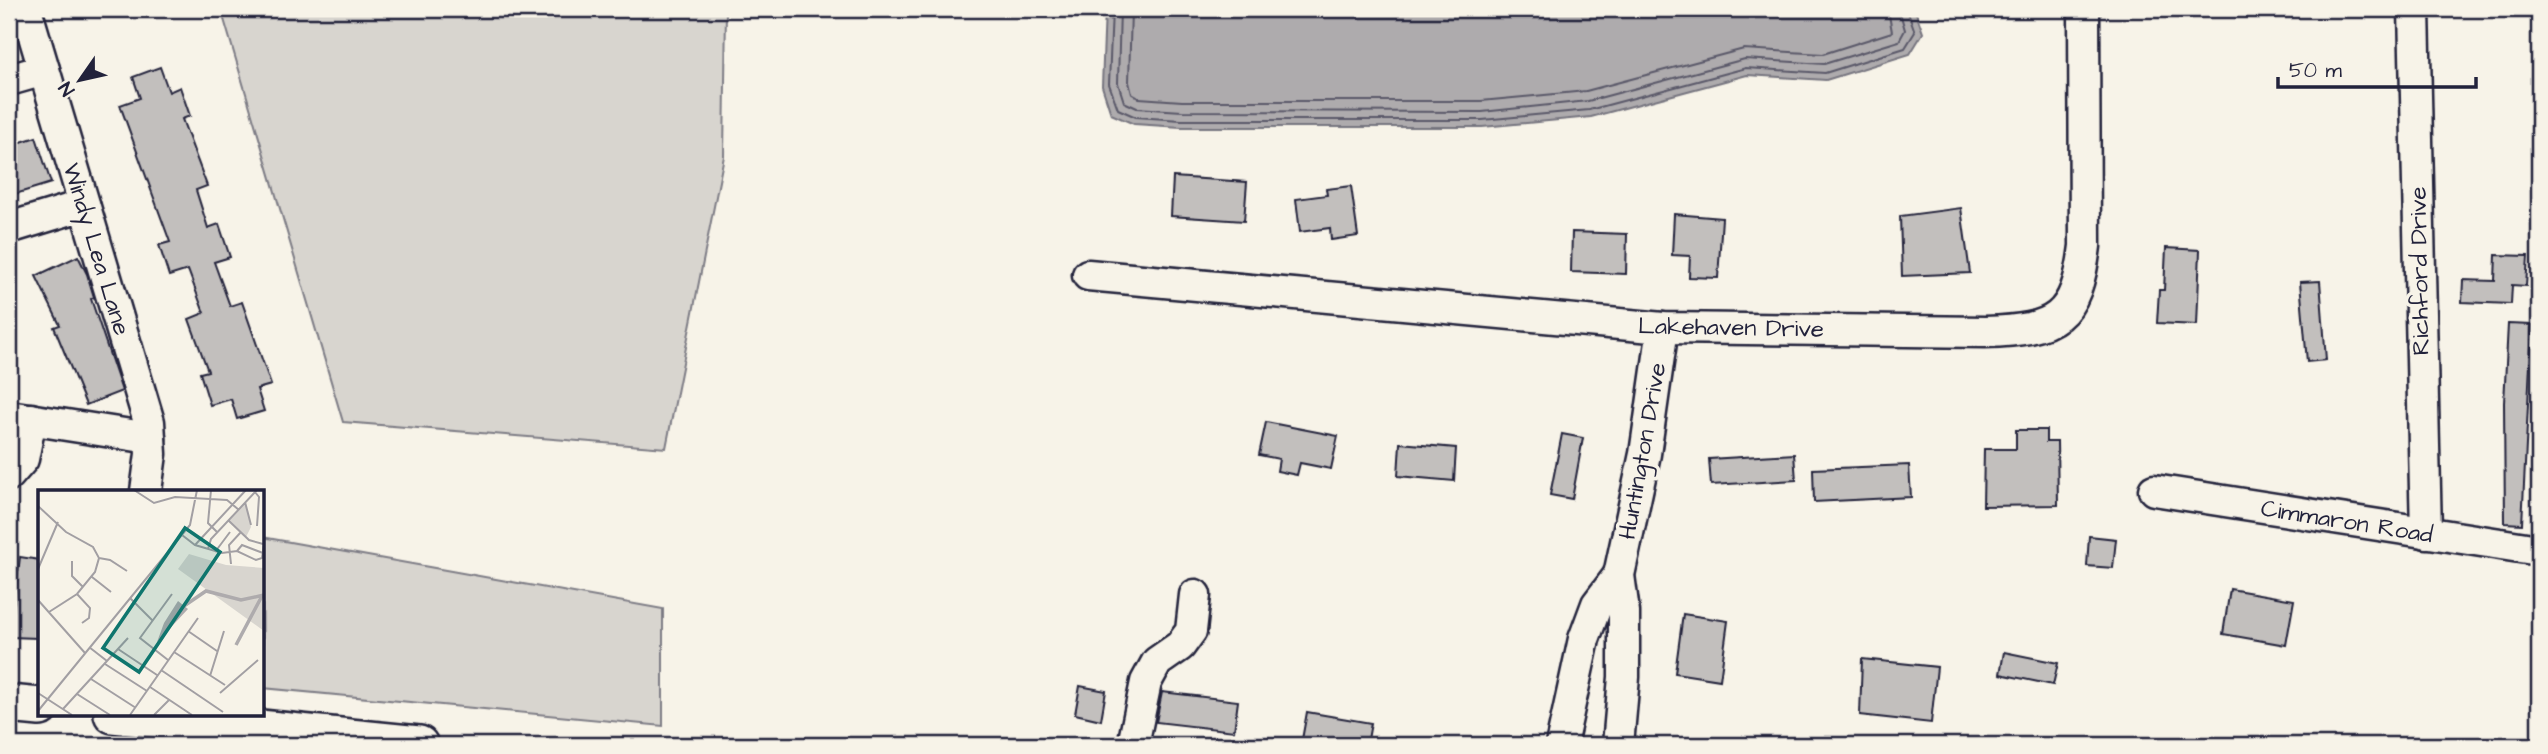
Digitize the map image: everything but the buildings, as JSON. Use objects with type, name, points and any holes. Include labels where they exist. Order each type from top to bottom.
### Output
[{"type":"main road","points":[[9,705],[38,707]]},
{"type":"main road","points":[[140,716],[419,745]]},
{"type":"street","name":"Windy Lea Lane","points":[[26,9],[149,422],[146,490]]},
{"type":"street","name":"Lakehaven Drive","points":[[1088,275],[1663,328],[2019,331],[2043,325],[2063,312],[2073,300],[2081,279],[2085,246],[2084,9]]},
{"type":"street","name":"Richford Drive","points":[[2414,9],[2426,533]]},
{"type":"street","points":[[9,80],[44,70]]},
{"type":"street","points":[[9,228],[84,205]]},
{"type":"street","name":"Huntington Drive","points":[[1618,745],[1624,677],[1624,612],[1619,575],[1645,454],[1663,328]]},
{"type":"street","points":[[9,475],[23,459],[20,418],[150,438]]},
{"type":"street","name":"Cimmaron Road","points":[[2154,490],[2539,550]]},
{"type":"street","name":"Huntington Drive","points":[[1561,745],[1584,639],[1597,604],[1619,575]]},
{"type":"street","points":[[1133,745],[1146,682],[1157,662],[1180,646],[1191,631],[1195,595]]},
{"type":"shaded area","points":[[221,9],[726,9],[724,156],[666,448],[343,422]]},
{"type":"shaded area","points":[[264,537],[663,609],[663,726],[264,688]]},
{"type":"water","points":[[1105,9],[1910,9],[1916,13],[1923,33],[1910,54],[1826,80],[1747,75],[1591,117],[1482,127],[1181,127],[1134,124],[1111,114],[1102,86]]}]
